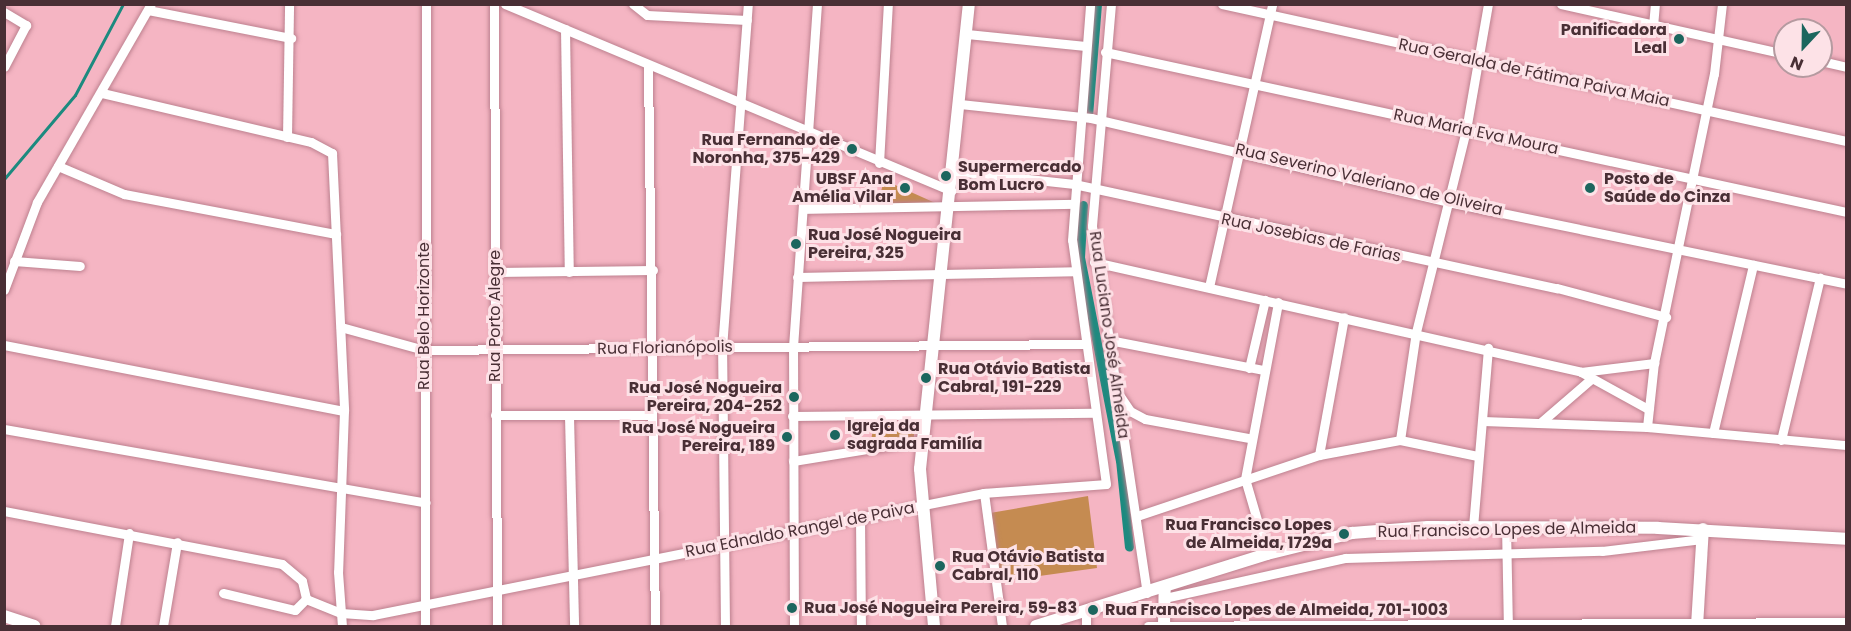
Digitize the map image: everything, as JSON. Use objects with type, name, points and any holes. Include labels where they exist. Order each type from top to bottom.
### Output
[{"type":"main road","points":[[934,627],[926,504],[920,483],[922,440],[954,171],[969,4]]},
{"type":"main road","name":"Rua Francisco Lopes de Almeida","points":[[1036,627],[1147,593],[1165,592],[1287,548],[1352,533],[1506,526],[1846,539]]},
{"type":"main road","points":[[1697,624],[1703,534]]},
{"type":"main road","points":[[1164,625],[1165,592]]},
{"type":"main road","points":[[4,616],[34,627]]},
{"type":"street","points":[[287,137],[291,38],[289,4]]},
{"type":"street","name":"Rua Belo Horizonte","points":[[425,627],[426,4]]},
{"type":"street","name":"Rua Porto Alegre","points":[[494,4],[497,627]]},
{"type":"street","points":[[505,4],[809,134],[951,190]]},
{"type":"street","points":[[633,4],[647,15],[747,20]]},
{"type":"street","points":[[724,627],[722,348],[748,4]]},
{"type":"street","points":[[795,627],[793,347],[817,4]]},
{"type":"street","points":[[879,163],[888,4]]},
{"type":"street","name":"Rua Luciano José Almeida","points":[[1090,4],[1072,204],[1075,271],[1106,484]]},
{"type":"street","name":"Rua Luciano José Almeida","points":[[1111,4],[1094,190],[1095,262],[1137,516],[1147,593]]},
{"type":"street","name":"Rua Geralda de Fátima Paiva Maia","points":[[1222,4],[1846,141]]},
{"type":"street","points":[[1209,287],[1272,4]]},
{"type":"street","points":[[1400,440],[1416,332],[1466,130],[1488,4]]},
{"type":"street","points":[[1561,4],[1584,7],[1653,26],[1773,51]]},
{"type":"street","points":[[1653,26],[1655,4]]},
{"type":"street","points":[[1647,427],[1654,363],[1666,317],[1674,250],[1694,179],[1720,40],[1722,4]]},
{"type":"street","points":[[4,290],[14,261],[58,166],[102,93],[149,7],[291,38]]},
{"type":"street","points":[[4,12],[26,25],[22,37],[4,67]]},
{"type":"street","points":[[565,29],[568,272]]},
{"type":"street","points":[[967,34],[1085,46]]},
{"type":"street","name":"Rua Maria Eva Moura","points":[[1105,52],[1846,212]]},
{"type":"street","points":[[648,65],[653,270],[652,415],[655,627]]},
{"type":"street","points":[[102,93],[287,137],[332,153],[344,411],[340,613],[342,627]]},
{"type":"street","name":"Rua Severino Valeriano de Oliveira","points":[[960,104],[1102,121],[1241,150],[1448,202],[1846,284]]},
{"type":"street","points":[[58,166],[124,194],[336,234]]},
{"type":"street","name":"Rua Josebias de Farias","points":[[954,171],[1074,184],[1666,317]]},
{"type":"street","points":[[803,209],[1072,204]]},
{"type":"street","points":[[14,261],[80,266]]},
{"type":"street","points":[[1095,262],[1488,348],[1581,372],[1654,363]]},
{"type":"street","points":[[1713,433],[1753,265]]},
{"type":"street","points":[[496,272],[653,270]]},
{"type":"street","points":[[797,277],[1075,271]]},
{"type":"street","points":[[1781,440],[1820,278]]},
{"type":"street","points":[[1249,368],[1265,300]]},
{"type":"street","points":[[1267,554],[1245,479],[1249,438],[1278,302]]},
{"type":"street","points":[[1319,455],[1344,317]]},
{"type":"street","name":"Rua Florianópolis","points":[[341,327],[424,350],[1085,344]]},
{"type":"street","points":[[1109,340],[1264,370]]},
{"type":"street","points":[[4,345],[344,411]]},
{"type":"street","points":[[1473,527],[1477,456],[1483,422],[1488,348]]},
{"type":"street","points":[[1581,372],[1591,380],[1648,409]]},
{"type":"street","points":[[1540,423],[1591,380]]},
{"type":"street","points":[[1116,389],[1130,411],[1145,419],[1249,438]]},
{"type":"street","points":[[792,416],[1094,413]]},
{"type":"street","points":[[495,415],[652,415]]},
{"type":"street","points":[[569,416],[574,627]]},
{"type":"street","points":[[1483,422],[1647,427],[1846,445]]},
{"type":"street","points":[[4,429],[426,503]]},
{"type":"street","points":[[793,461],[922,440]]},
{"type":"street","points":[[1137,516],[1319,455],[1400,440],[1477,456]]},
{"type":"street","name":"Rua Ednaldo Rangel de Paiva","points":[[306,599],[340,613],[373,615],[926,504],[984,494],[1106,484]]},
{"type":"street","points":[[984,494],[1002,627]]},
{"type":"street","points":[[4,511],[129,532],[282,564],[302,581],[306,599],[295,610],[223,593]]},
{"type":"street","points":[[860,517],[861,627]]},
{"type":"street","points":[[1506,526],[1508,624]]},
{"type":"street","points":[[116,627],[129,532]]},
{"type":"street","points":[[1165,592],[1345,558],[1506,555],[1703,534]]},
{"type":"street","points":[[163,627],[177,542]]},
{"type":"street","points":[[1285,570],[1287,548]]},
{"type":"street","points":[[1086,611],[1086,627]]},
{"type":"street","points":[[1148,627],[1164,625],[1774,625],[1841,623]]},
{"type":"shaded area","points":[[884,180],[942,206],[877,207]]},
{"type":"shaded area","points":[[874,425],[914,428],[914,440],[870,445]]},
{"type":"shaded area","points":[[1088,496],[1097,568],[997,582],[990,513]]},
{"type":"waterway","points":[[4,179],[75,95],[123,4]]},
{"type":"waterway","points":[[1088,116],[1097,4]]},
{"type":"waterway","points":[[1083,205],[1080,257],[1120,460],[1129,547]]},
{"type":"place","name":"Panificadora Leal","points":[[1679,39]]},
{"type":"place","name":"Rua Fernando de Noronha, 375-429","points":[[852,149]]},
{"type":"place","name":"Supermercado Bom Lucro","points":[[946,176]]},
{"type":"place","name":"UBSF Ana Amélia Vilar","points":[[905,188]]},
{"type":"place","name":"Posto de Saúde do Cinza","points":[[1590,188]]},
{"type":"place","name":"Rua José Nogueira Pereira, 325","points":[[796,244]]},
{"type":"place","name":"Rua Otávio Batista Cabral, 191-229","points":[[926,378]]},
{"type":"place","name":"Rua José Nogueira Pereira, 204-252","points":[[794,397]]},
{"type":"place","name":"Igreja da sagrada Familía","points":[[835,435]]},
{"type":"place","name":"Rua José Nogueira Pereira, 189","points":[[787,437]]},
{"type":"place","name":"Rua Francisco Lopes de Almeida, 1729a","points":[[1344,534]]},
{"type":"place","name":"Rua Otávio Batista Cabral, 110","points":[[940,566]]},
{"type":"place","name":"Rua José Nogueira Pereira, 59-83","points":[[792,608]]},
{"type":"place","name":"Rua Francisco Lopes de Almeida, 701-1003","points":[[1093,610]]}]
